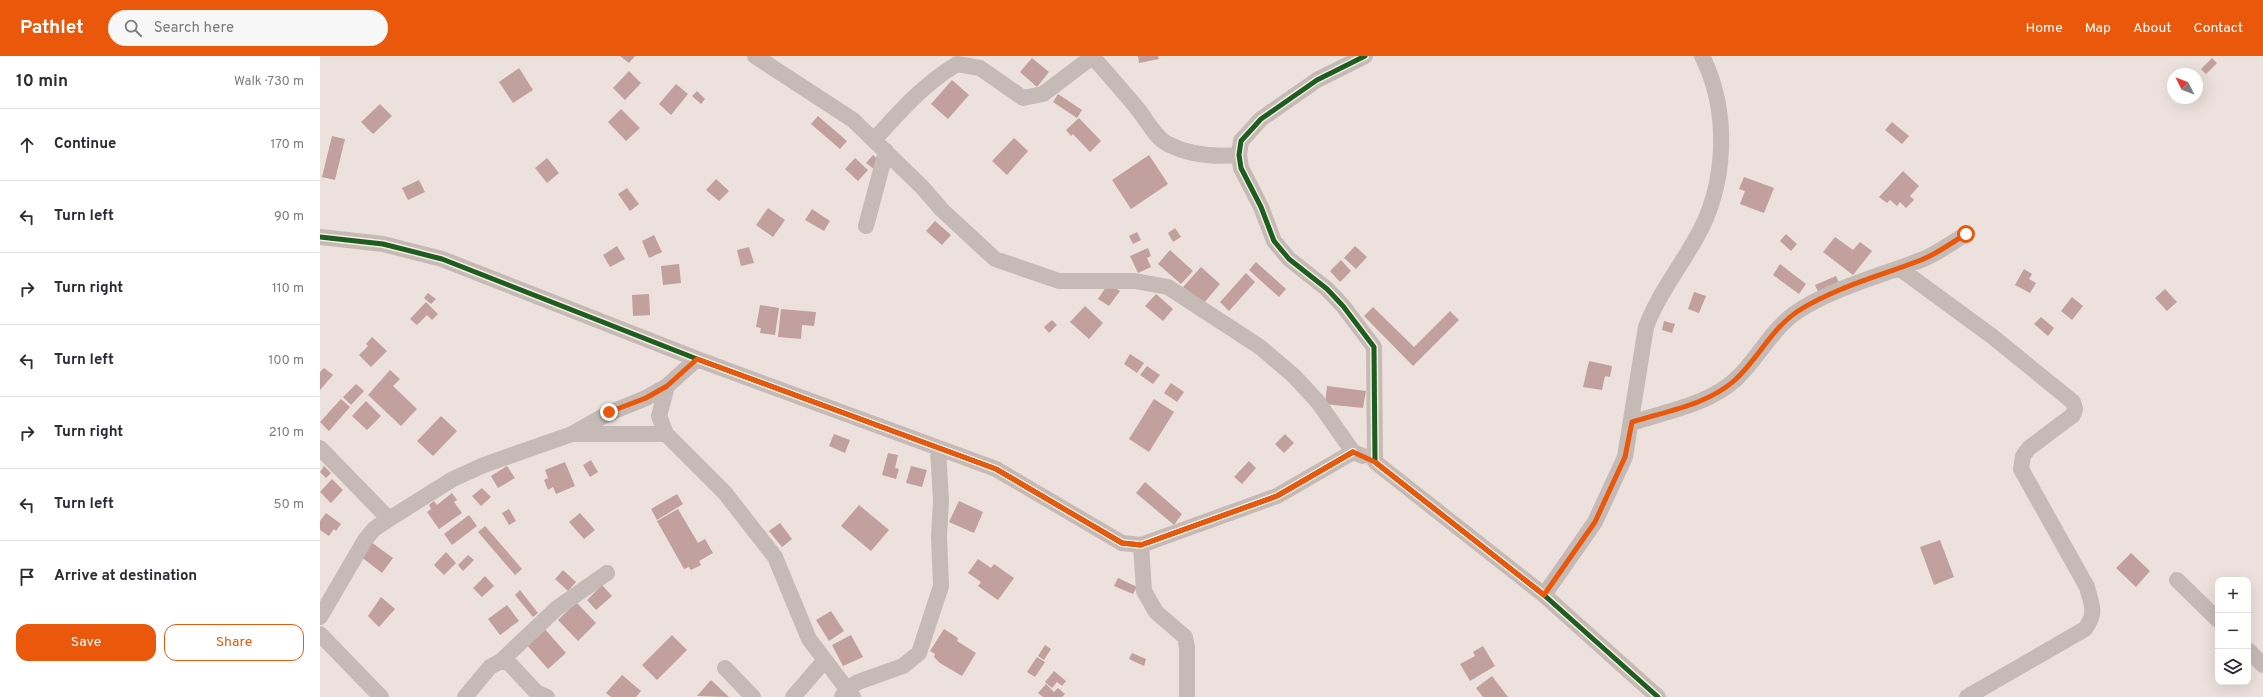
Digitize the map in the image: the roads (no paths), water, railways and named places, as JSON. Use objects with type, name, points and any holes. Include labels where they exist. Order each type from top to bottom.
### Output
[{"type":"street","points":[[755,56],[853,120],[880,145],[942,210],[995,259],[1059,281],[1135,281],[1168,287],[1260,347],[1294,376],[1318,402],[1353,452],[1375,462],[1544,595],[1658,697]]},
{"type":"street","points":[[866,226],[880,145],[904,107],[934,78],[957,64],[980,68],[1023,98],[1043,94],[1092,56],[1136,107],[1158,137],[1167,144],[1193,153],[1225,156],[1239,155]]},
{"type":"street","points":[[1364,56],[1317,80],[1260,119],[1241,141],[1239,155],[1241,168],[1261,207],[1274,241],[1289,258],[1327,289],[1343,306],[1374,347],[1375,462]]},
{"type":"street","points":[[1544,595],[1595,522],[1625,457],[1632,422],[1646,327],[1653,308],[1668,281],[1696,239],[1710,206],[1718,178],[1722,146],[1718,104],[1711,73],[1702,56]]},
{"type":"street","points":[[1632,422],[1692,405],[1718,394],[1736,379],[1773,334],[1798,312],[1824,297],[1869,278],[1923,260],[1966,234]]},
{"type":"street","points":[[320,237],[383,244],[442,259],[697,359],[938,449],[996,469],[1122,543],[1141,545],[1277,496],[1353,452]]},
{"type":"street","points":[[1899,268],[1993,336],[2072,402],[2076,409],[2073,415],[2029,448],[2023,456],[2022,469],[2087,587],[2093,608],[2093,618],[2085,629],[1967,697]]},
{"type":"street","points":[[320,617],[365,540],[374,530],[388,519],[453,479],[484,465],[572,434],[609,412],[646,398],[667,386],[697,359]]},
{"type":"street","points":[[667,386],[659,416],[666,434],[725,493],[775,557],[809,639],[825,660],[847,695],[858,682],[903,666],[919,653],[941,586],[939,537],[941,500],[938,449]]},
{"type":"street","points":[[572,434],[666,434]]},
{"type":"street","points":[[320,448],[388,519]]},
{"type":"street","points":[[1141,545],[1144,591],[1156,612],[1185,637],[1187,647],[1187,697]]},
{"type":"street","points":[[465,697],[490,667],[501,661],[557,608],[607,573]]},
{"type":"street","points":[[2177,580],[2215,617]]},
{"type":"street","points":[[320,634],[381,697]]},
{"type":"street","points":[[2251,653],[2263,665]]},
{"type":"street","points":[[793,697],[825,660]]},
{"type":"street","points":[[501,661],[509,663],[536,692],[547,697]]},
{"type":"street","points":[[725,668],[753,697]]}]
